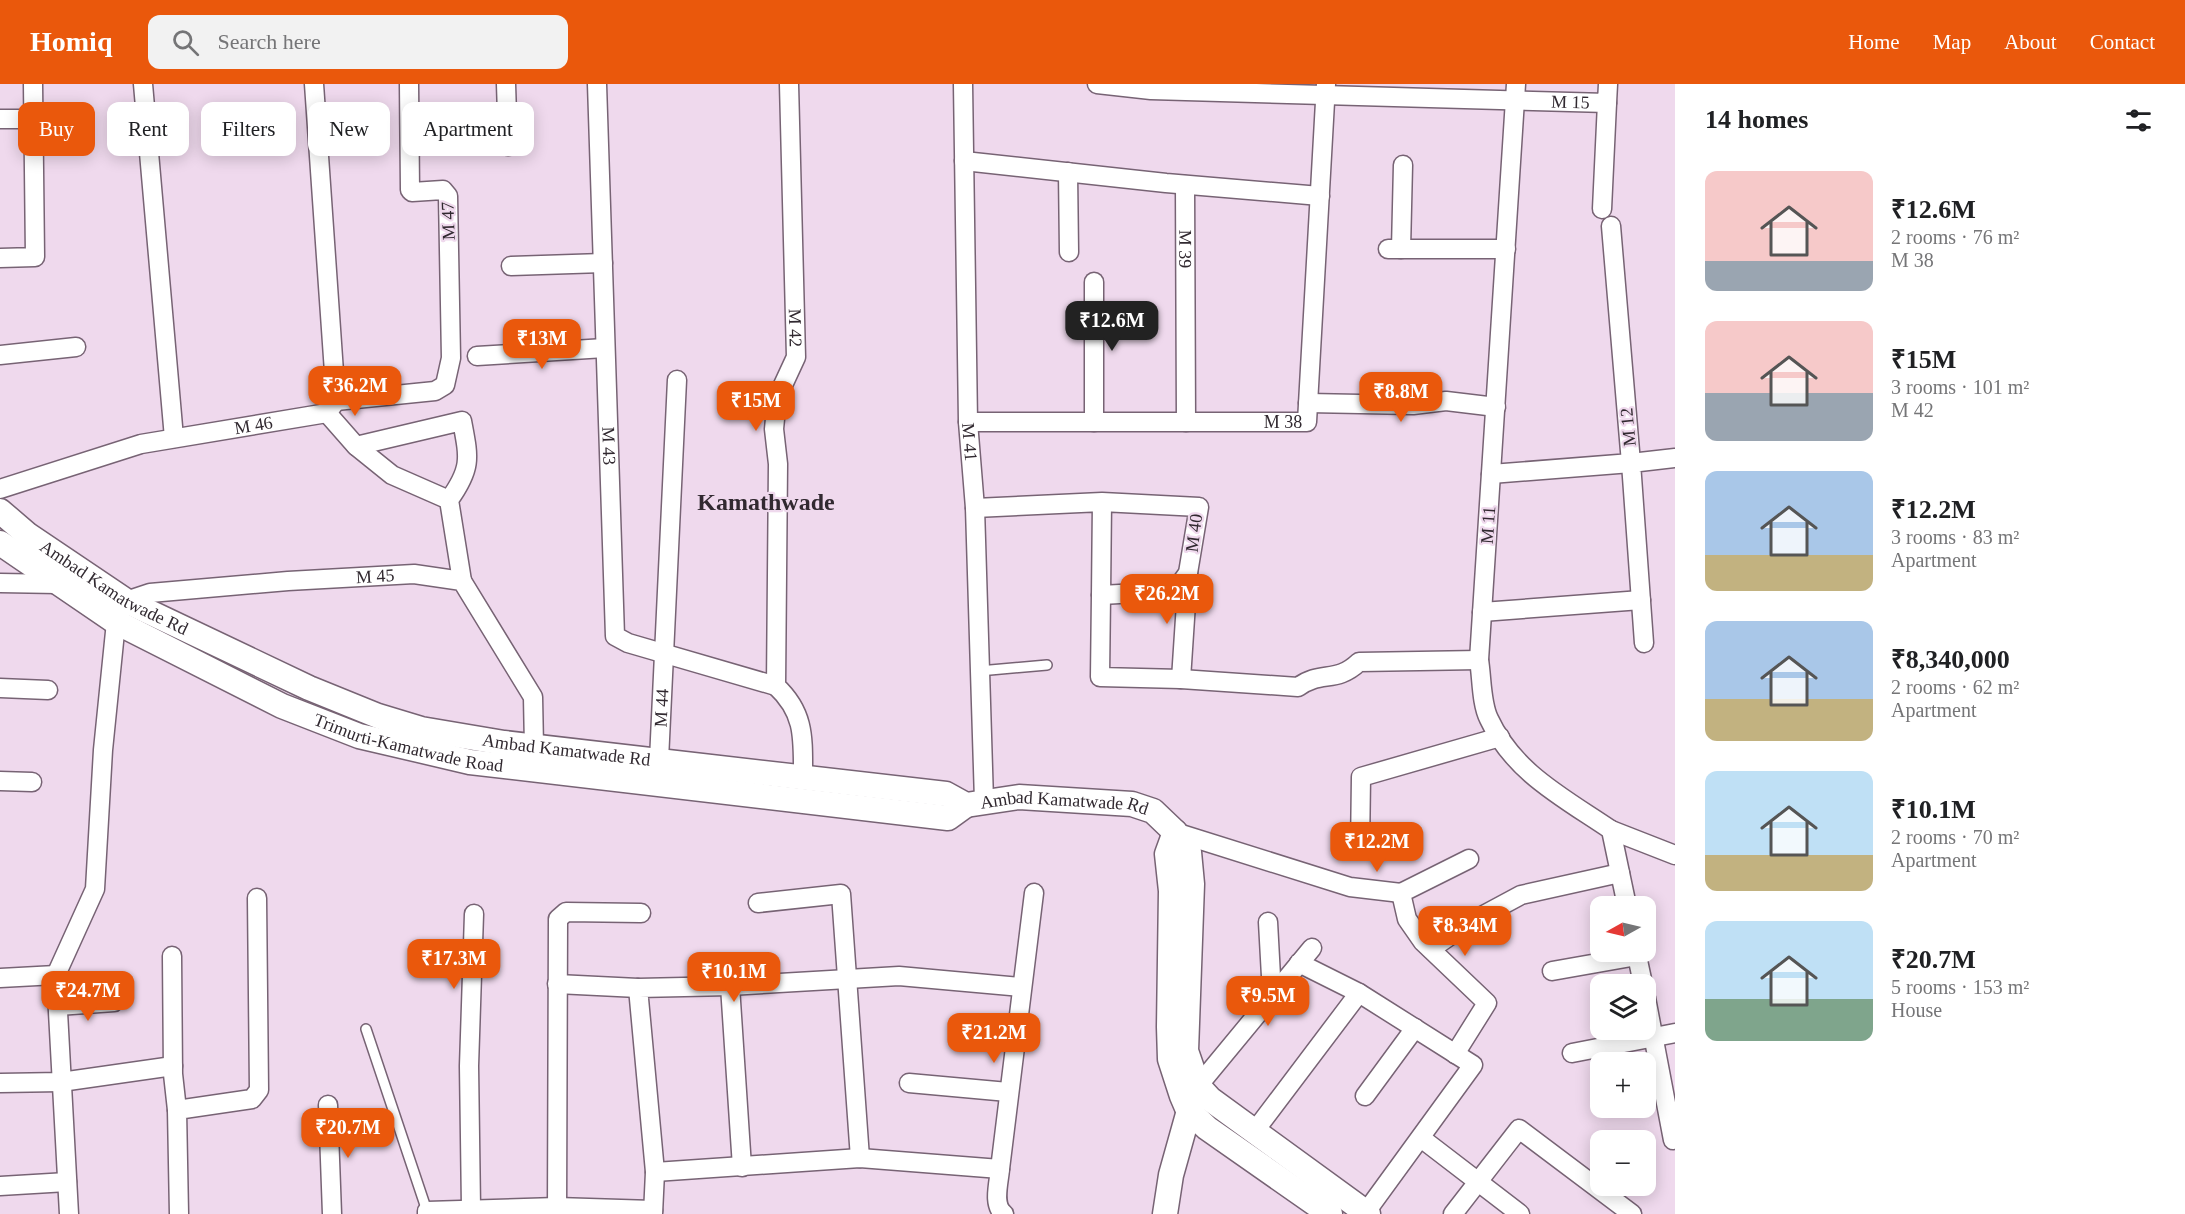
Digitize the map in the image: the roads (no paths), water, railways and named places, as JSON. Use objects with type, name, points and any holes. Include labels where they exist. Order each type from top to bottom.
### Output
[{"type":"street","points":[[33,84],[33,102]]},
{"type":"street","points":[[143,84],[174,438]]},
{"type":"street","points":[[314,84],[332,407],[356,446],[392,475],[450,500]]},
{"type":"street","name":"M 47","points":[[410,84],[410,190],[412,192],[443,190],[448,196],[451,358]]},
{"type":"street","points":[[506,84],[507,102]]},
{"type":"street","name":"M 43","points":[[597,84],[615,636],[620,640],[665,655],[776,686]]},
{"type":"street","name":"M 42","points":[[776,686],[778,464],[774,429],[777,398],[796,357],[789,84]]},
{"type":"street","name":"M 41","points":[[963,84],[968,422],[975,508],[979,671],[975,803]]},
{"type":"street","name":"M 15","points":[[1097,84],[1151,90],[1206,88],[1516,91],[1607,103],[1608,84]]},
{"type":"street","name":"M 38","points":[[968,422],[1307,422],[1326,89]]},
{"type":"street","name":"M 11","points":[[1516,91],[1479,660],[1488,718],[1513,758],[1543,786],[1611,830],[1675,855]]},
{"type":"street","points":[[1602,209],[1607,103]]},
{"type":"street","points":[[0,119],[18,119]]},
{"type":"street","points":[[0,258],[35,257],[34,156]]},
{"type":"street","points":[[964,161],[1185,185],[1320,196]]},
{"type":"street","points":[[1403,165],[1394,249],[1506,249]]},
{"type":"street","points":[[1068,172],[1069,252]]},
{"type":"street","name":"M 39","points":[[1185,185],[1186,422]]},
{"type":"street","name":"M 12","points":[[1491,474],[1631,463],[1611,226]]},
{"type":"street","points":[[511,266],[603,263]]},
{"type":"street","points":[[1094,282],[1095,422]]},
{"type":"street","points":[[0,355],[76,347]]},
{"type":"street","points":[[477,356],[605,348]]},
{"type":"street","name":"M 46","points":[[0,489],[141,444],[332,407],[435,391],[445,386],[451,358]]},
{"type":"street","name":"M 44","points":[[659,760],[677,380]]},
{"type":"street","points":[[1308,403],[1413,405],[1446,401],[1496,407]]},
{"type":"street","points":[[356,446],[462,421],[469,460],[462,483],[450,500],[462,581],[533,697],[534,747]]},
{"type":"street","points":[[1644,643],[1631,463],[1675,458]]},
{"type":"street","points":[[1102,502],[1100,677],[1181,679],[1298,687],[1309,679],[1346,674],[1359,662],[1479,660]]},
{"type":"street","name":"M 40","points":[[975,508],[1102,502],[1199,507],[1188,573],[1175,591],[1101,595]]},
{"type":"street","name":"Ambad Kamatwade Rd","points":[[0,511],[121,612],[378,717],[467,738],[946,794],[975,803],[1019,797],[1132,804],[1153,811],[1175,832],[1189,852],[1192,884],[1176,1079],[1188,1110],[1207,1128],[1330,1214]]},
{"type":"street","name":"Trimurti-Kamatwade Road","points":[[0,543],[57,584],[121,612],[292,710],[329,726],[413,750],[470,762],[948,818],[975,803]]},
{"type":"street","points":[[1181,679],[1188,573]]},
{"type":"street","name":"M 45","points":[[121,612],[150,593],[288,581],[414,574],[462,581]]},
{"type":"street","points":[[0,583],[57,584]]},
{"type":"street","points":[[1482,612],[1641,600]]},
{"type":"street","points":[[69,1214],[60,1082],[56,975],[95,889],[103,750],[121,612]]},
{"type":"street","points":[[776,686],[792,701],[799,717],[803,741],[803,776]]},
{"type":"street","points":[[0,688],[48,690]]},
{"type":"street","points":[[1360,849],[1361,777],[1500,737]]},
{"type":"street","points":[[0,781],[32,782]]},
{"type":"street","points":[[1611,830],[1625,896]]},
{"type":"street","points":[[1175,832],[1350,887],[1401,893],[1469,859]]},
{"type":"street","points":[[1431,949],[1467,924],[1521,895],[1620,873]]},
{"type":"street","points":[[1401,893],[1407,919],[1431,949],[1487,1003],[1455,1054]]},
{"type":"street","points":[[758,903],[842,894],[860,1158]]},
{"type":"street","points":[[1004,1214],[998,1209],[997,1202],[1000,1169],[1034,894]]},
{"type":"street","points":[[177,1110],[252,1099],[258,1094],[257,898]]},
{"type":"street","points":[[557,1210],[558,919],[562,913],[641,913]]},
{"type":"street","points":[[471,1208],[469,1066],[474,914]]},
{"type":"street","points":[[1268,922],[1272,995]]},
{"type":"street","points":[[1165,1214],[1171,1175],[1188,1110],[1198,1086],[1312,948]]},
{"type":"street","points":[[172,957],[173,1066],[177,1110],[179,1214]]},
{"type":"street","points":[[1552,971],[1594,962]]},
{"type":"street","points":[[1299,963],[1359,993],[1473,1065],[1367,1213]]},
{"type":"street","points":[[0,978],[56,975]]},
{"type":"street","points":[[557,984],[638,988],[730,986],[899,976],[1021,987]]},
{"type":"street","points":[[730,986],[742,1167]]},
{"type":"street","points":[[427,1213],[471,1208],[653,1212],[655,1172],[638,988]]},
{"type":"street","points":[[1254,1132],[1359,993]]},
{"type":"street","points":[[58,1006],[114,1002]]},
{"type":"street","points":[[1365,1096],[1414,1028]]},
{"type":"street","points":[[1656,1036],[1675,1033]]},
{"type":"street","points":[[1572,1053],[1638,1040]]},
{"type":"street","points":[[1654,1040],[1673,1140]]},
{"type":"street","name":"Ambad Kamatwade Rd","points":[[1178,1043],[1186,1051],[1198,1086],[1210,1100],[1367,1213]]},
{"type":"street","points":[[0,1083],[60,1082],[173,1066]]},
{"type":"street","points":[[909,1083],[1008,1092]]},
{"type":"street","points":[[328,1105],[332,1214]]},
{"type":"street","points":[[1453,1214],[1519,1129],[1632,1214]]},
{"type":"street","points":[[1420,1138],[1520,1214]]},
{"type":"street","points":[[655,1172],[860,1158],[1000,1169]]},
{"type":"street","points":[[0,1186],[67,1182]]},
{"type":"lane","points":[[979,671],[1047,665]]},
{"type":"lane","points":[[366,1029],[427,1213]]},
{"type":"district","name":"Kamathwade","points":[[766,502]]}]
